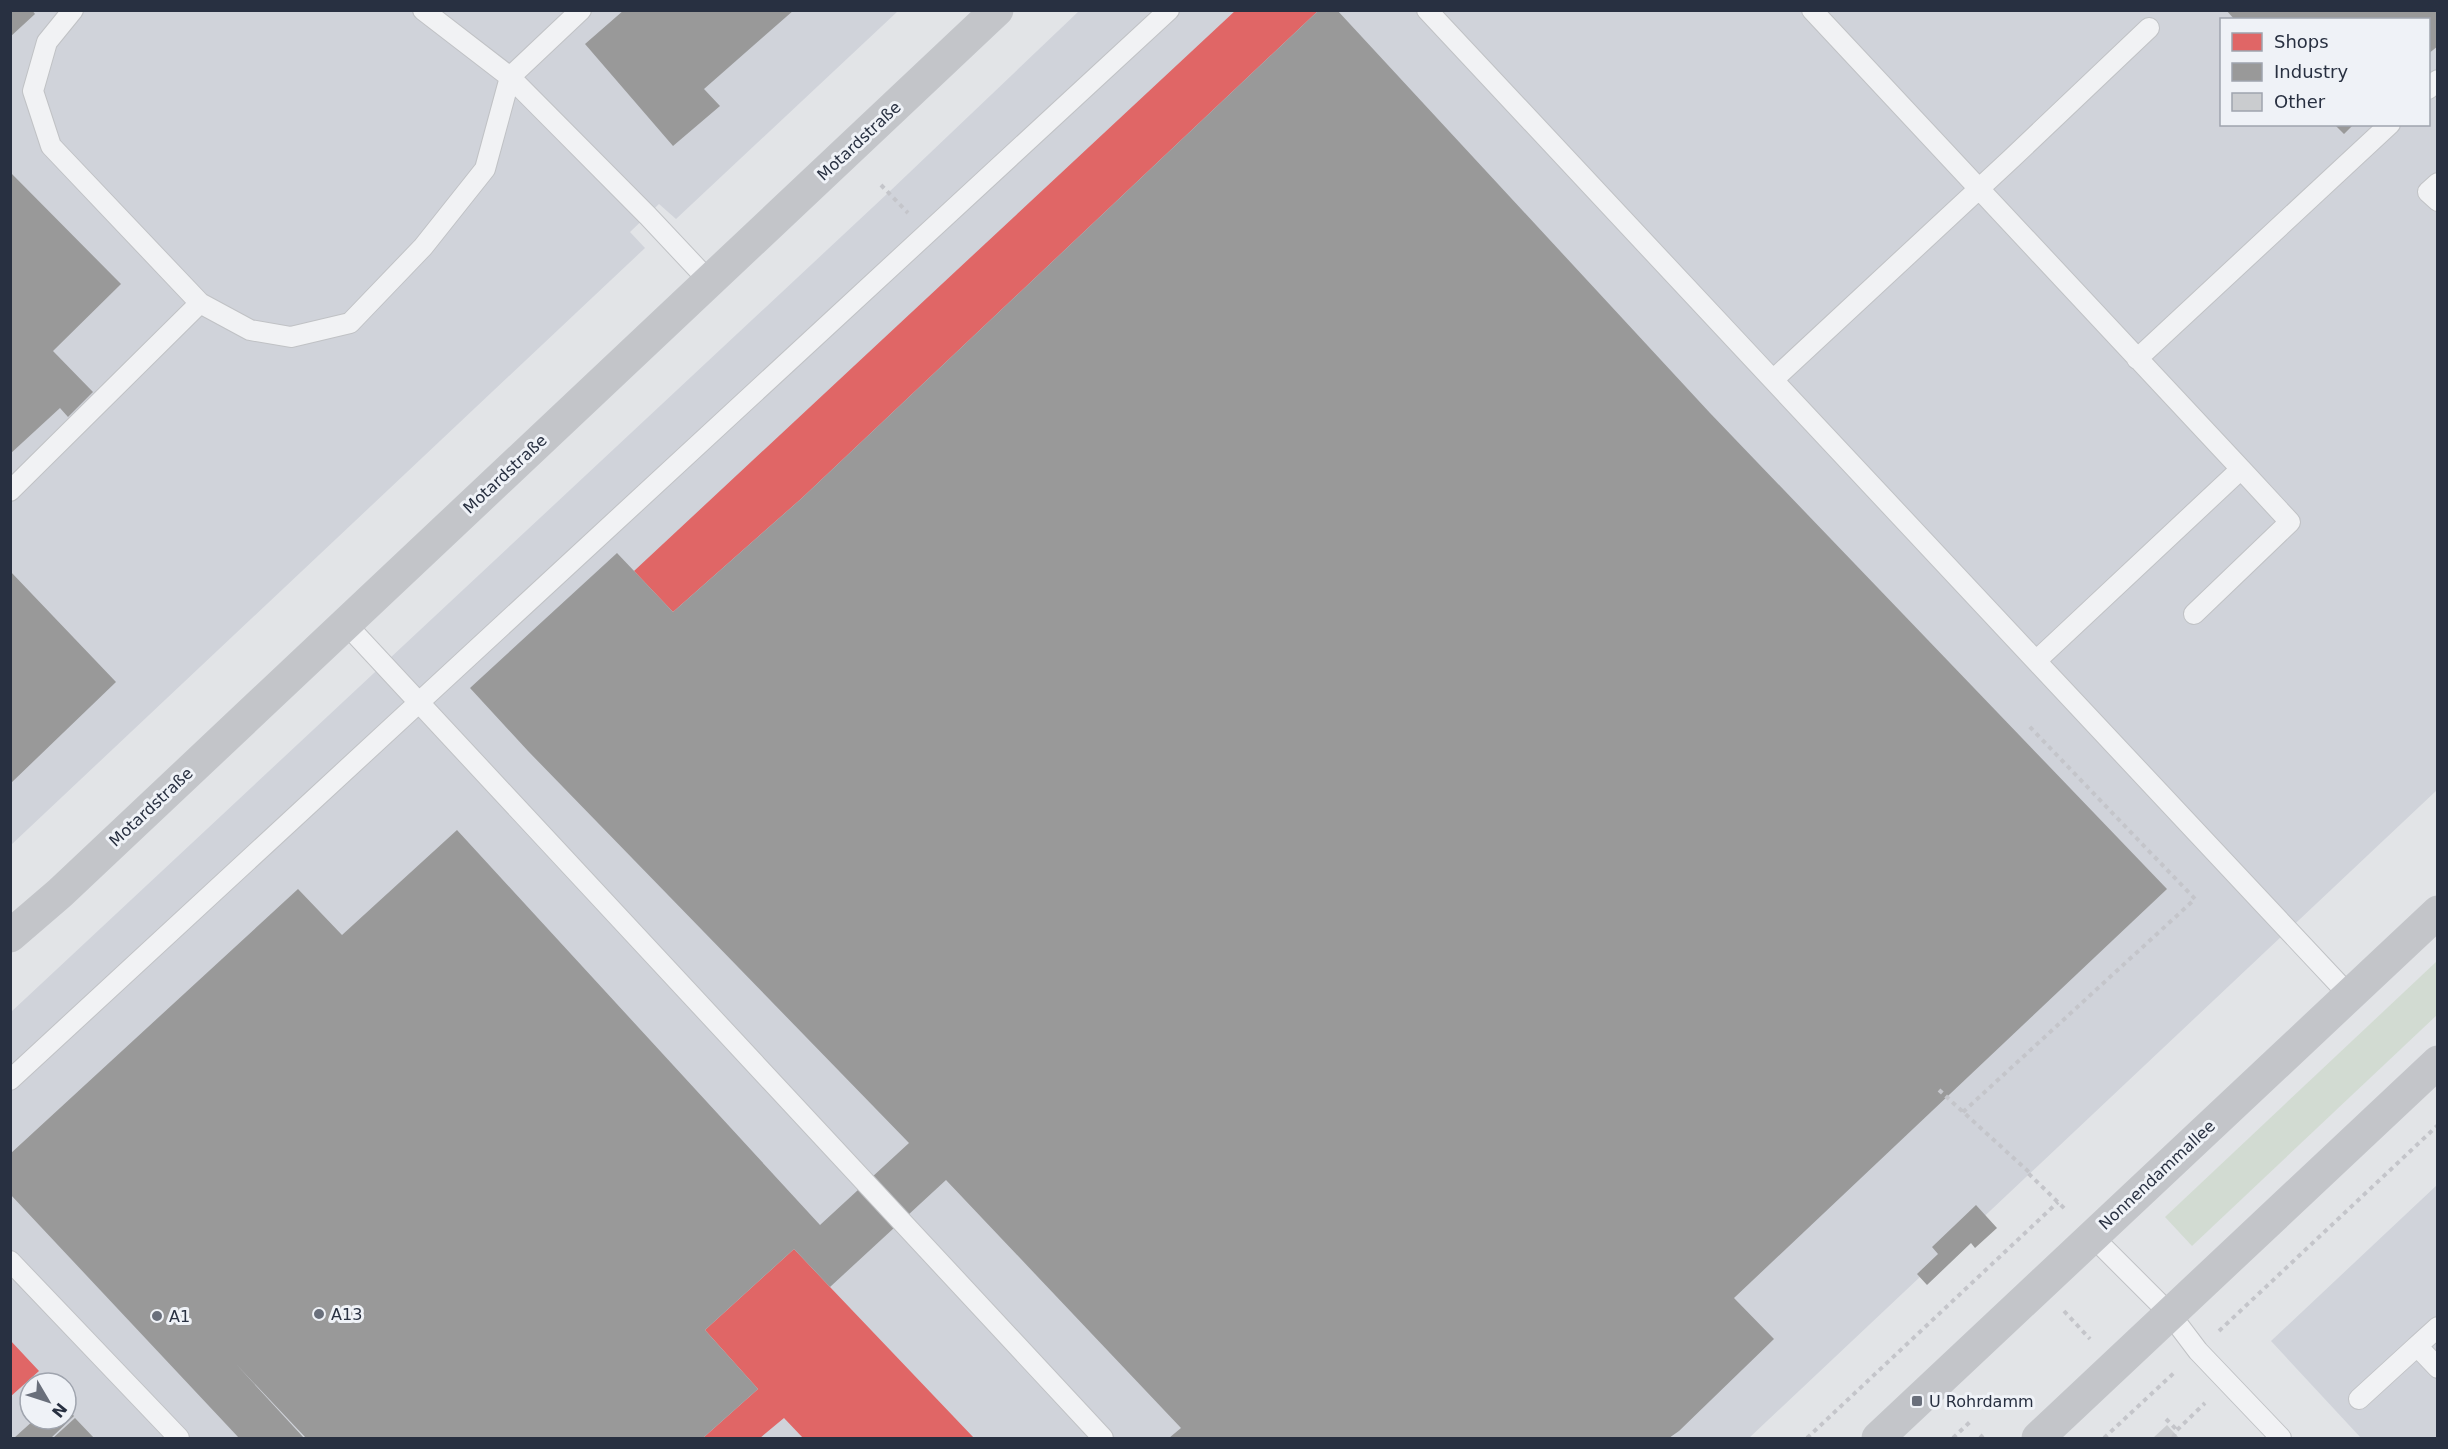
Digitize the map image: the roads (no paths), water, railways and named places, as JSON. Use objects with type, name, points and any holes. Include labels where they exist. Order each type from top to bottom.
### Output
[{"type":"street","name":"Motardstraße","points":[[10,936],[60,893],[997,10]]},
{"type":"street","name":"Nonnendammallee","points":[[1878,1438],[2438,912]]},
{"type":"street","points":[[2038,1438],[2438,1062]]},
{"type":"lane","points":[[73,10],[47,42],[33,91],[51,146],[200,303],[250,330],[291,337],[350,323],[423,247],[485,169],[510,77],[581,10]]},
{"type":"lane","points":[[423,10],[510,77],[709,281]]},
{"type":"lane","points":[[10,1080],[1169,10]]},
{"type":"lane","points":[[1427,10],[2349,996]]},
{"type":"lane","points":[[1812,10],[2290,522],[2194,614]]},
{"type":"lane","points":[[1773,380],[2148,28]]},
{"type":"lane","points":[[2138,359],[2388,126]]},
{"type":"lane","points":[[2438,183],[2428,192],[2438,201]]},
{"type":"lane","points":[[10,491],[200,303]]},
{"type":"lane","points":[[2036,661],[2241,470]]},
{"type":"lane","points":[[346,624],[1102,1438]]},
{"type":"lane","points":[[2092,1236],[2170,1314],[2198,1351],[2281,1438]]},
{"type":"lane","points":[[10,1261],[179,1438]]},
{"type":"lane","points":[[2359,1399],[2438,1327]]},
{"type":"lane","points":[[2417,1346],[2438,1368]]},
{"type":"place","name":"A13","points":[[319,1314]]},
{"type":"place","name":"A1","points":[[157,1316]]},
{"type":"place","name":"U Rohrdamm","points":[[1917,1401]]}]
